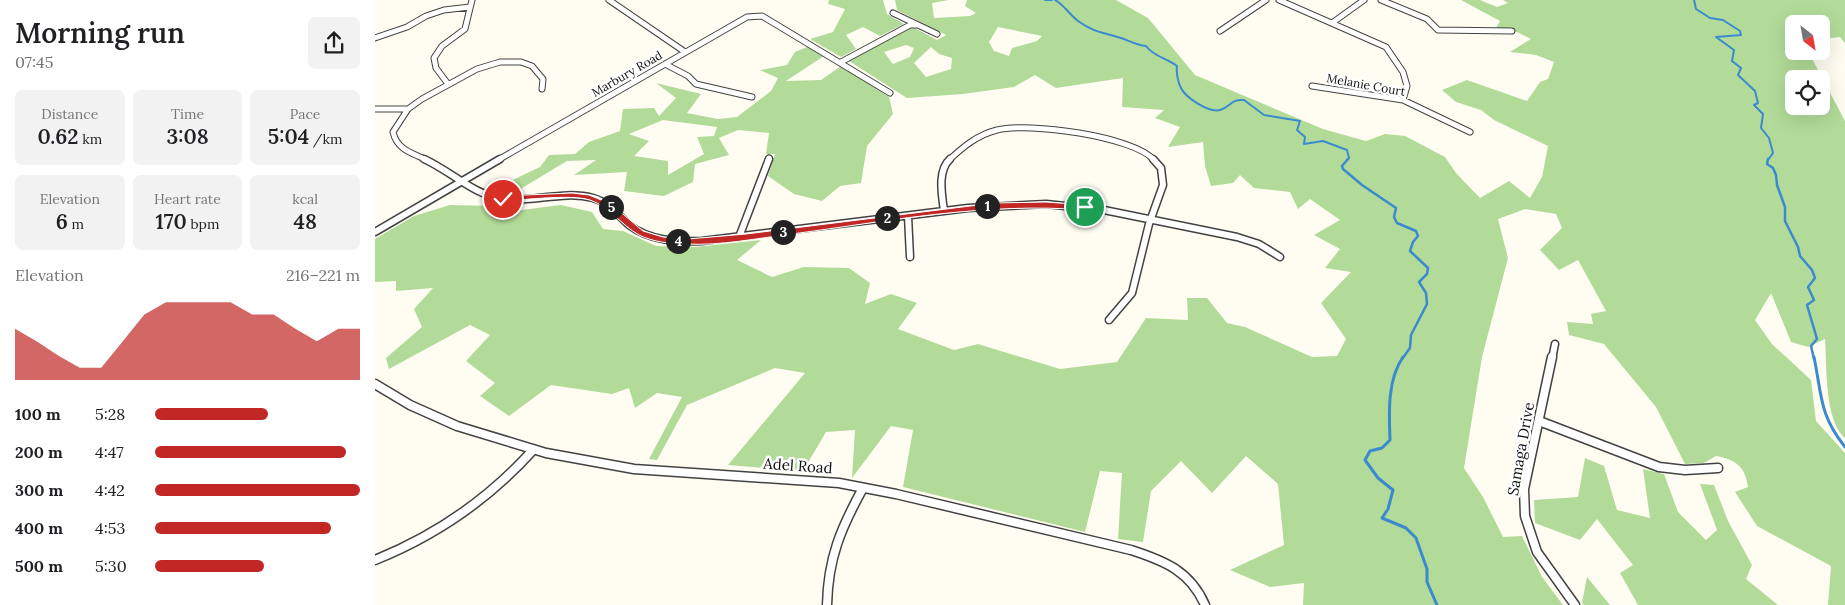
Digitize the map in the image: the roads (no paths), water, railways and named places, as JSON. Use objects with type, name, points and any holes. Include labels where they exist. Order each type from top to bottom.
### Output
[{"type":"street","points":[[448,84],[436,68],[434,58],[441,46],[465,28],[473,0]]},
{"type":"street","points":[[609,0],[685,52]]},
{"type":"street","points":[[1220,31],[1266,0]]},
{"type":"street","points":[[1279,0],[1380,44],[1390,52],[1408,81],[1407,93],[1403,100]]},
{"type":"street","points":[[1332,23],[1364,0]]},
{"type":"street","points":[[1381,0],[1427,19],[1438,30],[1512,31]]},
{"type":"street","points":[[375,38],[407,27],[426,16],[443,10],[470,7]]},
{"type":"street","points":[[893,13],[937,34]]},
{"type":"street","name":"Marbury Road","points":[[375,232],[747,17],[759,15],[841,62],[890,93]]},
{"type":"street","points":[[841,62],[910,25],[916,24]]},
{"type":"street","points":[[542,89],[543,79],[532,66],[525,62],[513,61],[484,66],[448,84],[408,109],[393,132],[397,143],[404,150],[434,164],[461,182],[485,194],[503,199],[572,196],[593,198],[609,205],[641,233],[662,240],[702,242],[994,205],[1046,204],[1085,207],[1244,238],[1280,256]]},
{"type":"street","points":[[665,64],[688,76],[696,84],[752,97]]},
{"type":"street","name":"Melanie Court","points":[[1312,86],[1403,100],[1470,132]]},
{"type":"street","points":[[375,109],[408,109]]},
{"type":"street","points":[[944,211],[941,176],[945,165],[952,154],[967,143],[985,134],[1007,128],[1028,126],[1115,140],[1134,145],[1148,152],[1158,162],[1164,179],[1151,219],[1132,293],[1109,320]]},
{"type":"street","points":[[739,237],[769,158]]},
{"type":"street","points":[[908,216],[910,257]]},
{"type":"street","name":"Samaga Drive","points":[[1555,344],[1524,489],[1525,516],[1537,552],[1575,605]]},
{"type":"street","name":"Adel Road","points":[[375,384],[410,406],[457,426],[533,450],[634,469],[807,480],[863,488],[967,511],[1150,556],[1164,562],[1190,579],[1202,596],[1205,605]]},
{"type":"street","points":[[1539,421],[1659,467],[1685,470],[1718,468]]},
{"type":"street","points":[[375,560],[413,545],[453,522],[494,492],[533,450]]},
{"type":"street","points":[[827,605],[827,582],[833,547],[843,523],[863,488]]},
{"type":"waterway","points":[[1045,0],[1052,0]]},
{"type":"waterway","points":[[1055,0],[1078,21],[1089,28],[1146,46],[1153,53],[1177,66],[1177,77],[1181,88],[1198,104],[1210,109],[1220,110],[1233,102],[1244,100],[1264,115],[1300,121],[1297,130],[1305,137],[1304,144],[1323,141],[1347,150],[1348,159]]},
{"type":"waterway","points":[[1694,0],[1696,9],[1710,18],[1723,20],[1740,31],[1741,35],[1716,37],[1734,50],[1732,61],[1741,68],[1738,75],[1755,91],[1758,103],[1754,105],[1763,114],[1761,128],[1769,138],[1773,153],[1768,160]]},
{"type":"waterway","points":[[1348,159],[1342,166],[1343,169],[1362,185],[1396,208],[1394,217],[1397,223],[1416,231],[1418,236],[1413,242],[1410,251],[1428,268],[1427,274],[1419,282],[1426,293],[1427,304],[1411,335],[1410,348],[1402,359]]},
{"type":"waterway","points":[[1768,159],[1767,164],[1773,168],[1776,175],[1777,185],[1785,207],[1785,221],[1798,247],[1800,256],[1812,270],[1815,278],[1808,287],[1814,300],[1807,305],[1817,339],[1811,346],[1814,359]]},
{"type":"waterway","points":[[1403,357],[1394,376],[1390,397],[1390,440],[1382,448],[1370,451],[1365,460],[1378,478],[1393,490],[1388,509],[1382,518],[1406,528],[1416,538],[1427,569],[1427,582],[1437,605]]},
{"type":"waterway","points":[[1814,357],[1820,394],[1826,414],[1830,424],[1845,447]]}]
